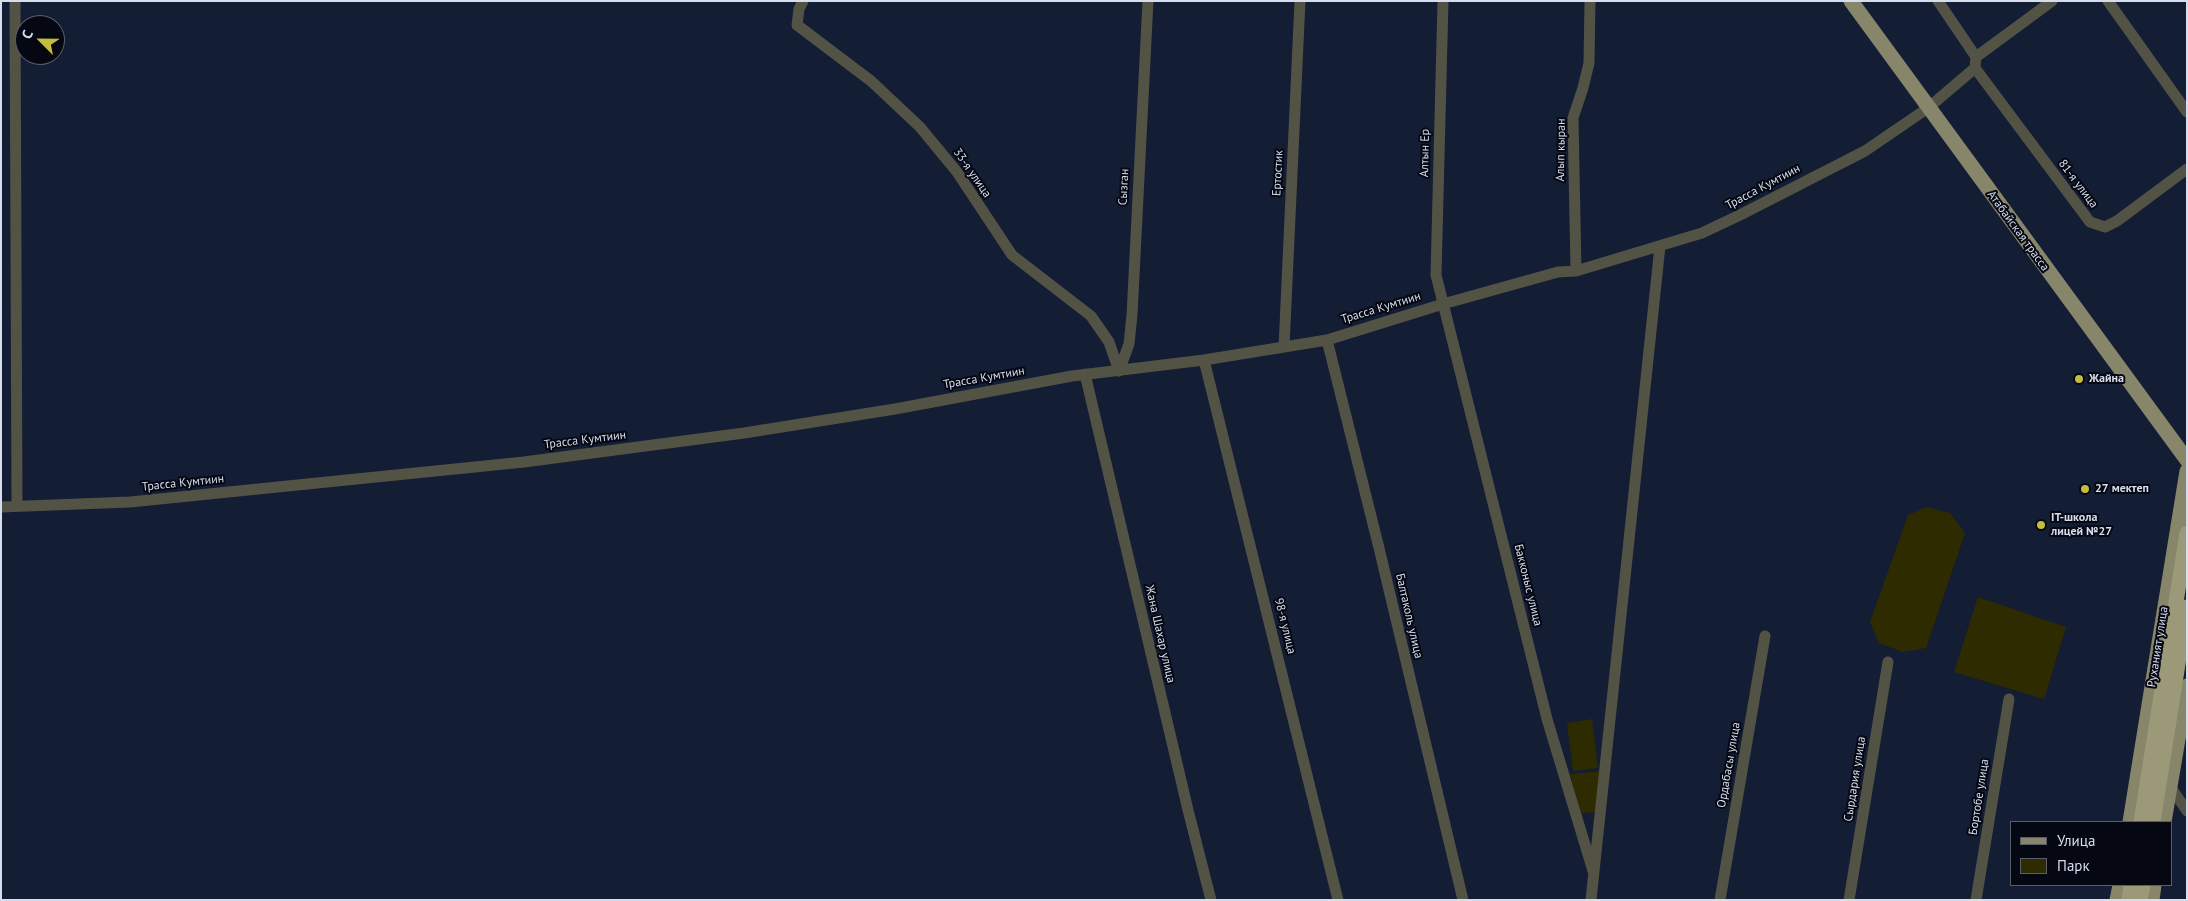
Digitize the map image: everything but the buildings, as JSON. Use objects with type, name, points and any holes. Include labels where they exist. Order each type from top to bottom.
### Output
[{"type":"highway","points":[[2141,821],[2187,533]]},
{"type":"highway","points":[[2152,821],[2187,607]]},
{"type":"highway","points":[[2129,900],[2131,886]]},
{"type":"highway","points":[[2140,900],[2143,886]]},
{"type":"main road","name":"Атабайская трасса","points":[[1851,1],[2187,460]]},
{"type":"main road","name":"Руханият улица","points":[[2130,821],[2187,471]]},
{"type":"main road","points":[[2164,821],[2187,686]]},
{"type":"main road","points":[[2117,900],[2120,886]]},
{"type":"main road","points":[[2152,900],[2154,886]]},
{"type":"street","points":[[15,1],[17,506]]},
{"type":"street","name":"33-я улица","points":[[803,1],[799,9],[797,25],[871,82],[920,127],[957,172],[1012,255],[1091,316],[1109,342],[1119,371]]},
{"type":"street","name":"Сызган","points":[[1119,371],[1129,344],[1132,315],[1148,1]]},
{"type":"street","name":"Ертостик","points":[[1284,347],[1300,1]]},
{"type":"street","name":"Алтын Ер","points":[[1443,1],[1436,275],[1443,304]]},
{"type":"street","name":"Алып кыран","points":[[1576,270],[1573,118],[1589,63],[1590,1]]},
{"type":"street","name":"81-я улица","points":[[1938,1],[1976,62],[2090,222],[2105,227],[2117,221],[2187,169]]},
{"type":"street","name":"Трасса Кумтиин","points":[[1,507],[130,502],[524,462],[744,433],[895,409],[1085,374],[1204,360],[1327,340],[1443,304],[1558,272],[1576,270],[1702,233],[1865,150],[1928,108],[1976,62],[2052,1]]},
{"type":"street","points":[[2108,1],[2187,112]]},
{"type":"street","points":[[1591,900],[1660,246]]},
{"type":"street","name":"Бакконыс улица","points":[[1443,304],[1547,719],[1594,872]]},
{"type":"street","name":"Балтаколь улица","points":[[1327,340],[1379,548],[1462,900]]},
{"type":"street","name":"98-я улица","points":[[1204,360],[1338,900]]},
{"type":"street","name":"Жана Шахар улица","points":[[1085,374],[1211,900]]},
{"type":"street","name":"Ордабасы улица","points":[[1720,900],[1765,636]]},
{"type":"street","name":"Сырдария улица","points":[[1849,900],[1888,662]]},
{"type":"street","name":"Бортобе улица","points":[[1976,900],[2009,699]]},
{"type":"street","points":[[2170,786],[2187,811]]},
{"type":"green space","points":[[1927,507],[1950,513],[1965,533],[1926,648],[1903,652],[1879,643],[1870,622],[1908,515]]},
{"type":"green space","points":[[1978,597],[2066,627],[2044,699],[1954,672]]},
{"type":"green space","points":[[1592,719],[1598,768],[1573,771],[1567,723]]},
{"type":"green space","points":[[1601,771],[1597,812],[1581,813],[1570,774]]},
{"type":"place","name":"Жайна","points":[[2079,379]]},
{"type":"place","name":"27 мектеп","points":[[2085,489]]},
{"type":"place","name":"IT-школа лицей №27","points":[[2041,525]]}]
